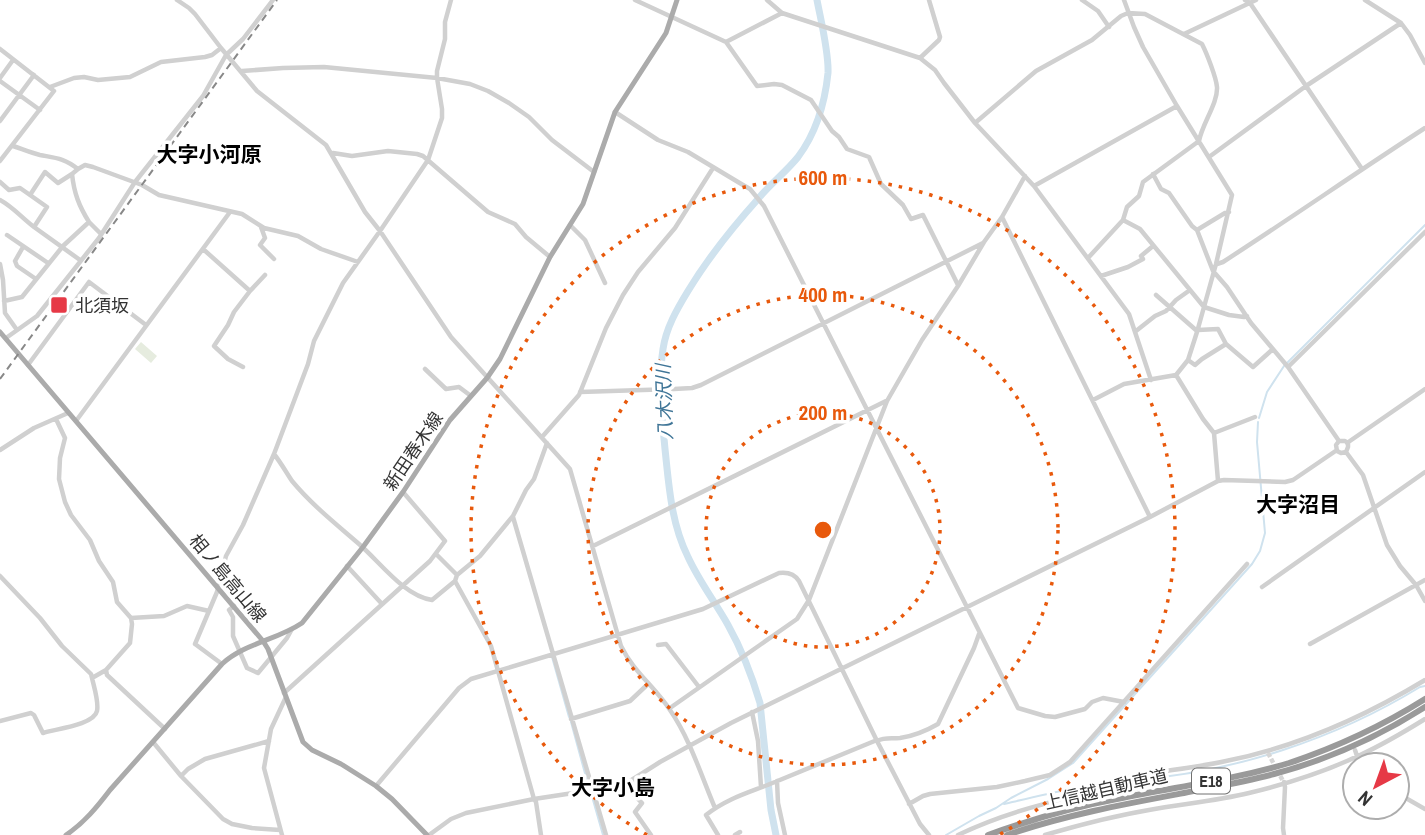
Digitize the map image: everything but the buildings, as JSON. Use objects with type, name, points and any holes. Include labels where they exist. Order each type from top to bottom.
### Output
[{"type":"highway","name":"上信越自動車道","points":[[988,835],[1089,804],[1231,777],[1288,763],[1359,736],[1425,699]]},
{"type":"highway","name":"上信越自動車道","points":[[1007,835],[1091,811],[1232,784],[1291,769],[1362,741],[1425,708]]},
{"type":"main road","name":"新田春木線","points":[[69,834],[97,808],[222,664],[240,651],[302,623],[363,547],[450,420],[487,378],[500,359],[550,257],[583,204],[615,112],[666,33],[677,0]]},
{"type":"main road","name":"相ノ島高山線","points":[[0,332],[263,641],[307,746],[376,786],[428,835]]},
{"type":"street","points":[[177,0],[195,14],[220,48],[257,90],[320,139],[332,153],[365,212],[451,337],[570,469],[617,634],[626,656],[670,708],[690,746],[715,808]]},
{"type":"street","points":[[6,338],[37,316],[102,234],[135,183],[203,96],[226,55],[243,39],[272,0]]},
{"type":"street","points":[[222,664],[195,644],[219,588],[226,556],[243,525],[274,454],[314,341],[343,284],[428,160],[442,118],[437,78],[451,0]]},
{"type":"street","points":[[635,0],[726,42],[757,86],[782,85],[811,100],[847,149],[869,157],[881,184],[903,205],[911,219],[923,215],[958,286]]},
{"type":"street","points":[[767,0],[782,13],[920,58],[935,70],[975,124],[1034,186],[1129,314],[1151,380]]},
{"type":"street","points":[[920,58],[940,37],[929,0]]},
{"type":"street","points":[[1082,0],[1098,11],[1108,27]]},
{"type":"street","points":[[1184,34],[1256,0]]},
{"type":"street","points":[[1365,0],[1401,23],[1425,62]]},
{"type":"street","points":[[1093,400],[1124,384],[1176,375],[1188,360],[1216,264],[1232,195],[1143,47],[1126,2]]},
{"type":"street","points":[[1248,2],[1362,169]]},
{"type":"street","points":[[726,42],[782,13]]},
{"type":"street","points":[[975,124],[1036,71],[1092,40],[1128,13],[1145,14],[1202,44],[1217,88],[1199,141],[1143,182],[1139,196],[1126,207],[1123,220],[1088,258]]},
{"type":"street","points":[[1209,157],[1306,86],[1401,23]]},
{"type":"street","points":[[0,161],[54,91],[1,50],[7,43]]},
{"type":"street","points":[[50,87],[74,78],[98,80],[130,77],[161,62],[205,57],[220,48]]},
{"type":"street","points":[[13,60],[0,79],[40,110]]},
{"type":"street","points":[[241,71],[324,67],[437,78],[470,84],[488,91],[529,117],[594,172]]},
{"type":"street","points":[[0,121],[34,75]]},
{"type":"street","points":[[1034,186],[1177,106]]},
{"type":"street","points":[[615,112],[658,140],[688,152],[750,190],[764,206],[1018,708],[1055,717],[1085,709],[1092,702],[1103,698],[1124,702]]},
{"type":"street","points":[[1216,264],[1248,246],[1425,128]]},
{"type":"street","points":[[13,146],[61,159],[78,169]]},
{"type":"street","points":[[332,153],[352,156],[388,151],[417,154],[428,160],[488,212],[515,224],[550,257]]},
{"type":"street","points":[[30,195],[45,172],[58,183],[85,165],[142,185],[159,195],[242,214],[261,226],[298,236],[321,249],[358,262]]},
{"type":"street","points":[[542,437],[580,392],[606,328],[623,295],[638,272],[676,228],[713,168]]},
{"type":"street","points":[[72,174],[79,206],[89,222],[102,234]]},
{"type":"street","points":[[1153,174],[1161,189],[1169,193],[1197,230],[1213,271],[1286,365],[1339,441]]},
{"type":"street","points":[[670,708],[796,619],[809,600],[887,401],[1025,176]]},
{"type":"street","points":[[0,182],[9,190],[20,188],[47,207],[34,227]]},
{"type":"street","points":[[0,200],[80,260]]},
{"type":"street","points":[[76,421],[230,212]]},
{"type":"street","points":[[1197,230],[1229,212]]},
{"type":"street","points":[[1002,217],[1150,517]]},
{"type":"street","points":[[1123,220],[1140,229],[1204,307],[1229,315],[1247,316]]},
{"type":"street","points":[[4,301],[22,297],[62,247],[89,222]]},
{"type":"street","points":[[570,225],[585,240],[605,283]]},
{"type":"street","points":[[261,226],[265,238],[260,245],[274,259]]},
{"type":"street","points":[[263,241],[276,230]]},
{"type":"street","points":[[1286,365],[1425,232]]},
{"type":"street","points":[[7,235],[48,263]]},
{"type":"street","points":[[580,392],[692,388],[701,385],[984,242]]},
{"type":"street","points":[[1101,276],[1143,259],[1141,256],[1153,246]]},
{"type":"street","points":[[23,247],[15,261],[36,279]]},
{"type":"street","points":[[203,248],[250,291]]},
{"type":"street","points":[[0,264],[5,313],[17,330]]},
{"type":"street","points":[[243,367],[228,359],[214,346],[234,312],[265,275]]},
{"type":"street","points":[[28,365],[89,282],[146,324]]},
{"type":"street","points":[[1136,331],[1190,290]]},
{"type":"street","points":[[1156,295],[1198,331],[1218,328],[1226,344],[1253,368],[1273,349]]},
{"type":"street","points":[[1188,360],[1195,365],[1226,344]]},
{"type":"street","points":[[425,369],[446,389],[459,387],[471,396]]},
{"type":"street","points":[[1176,375],[1214,433],[1218,481]]},
{"type":"street","points":[[1347,443],[1425,389]]},
{"type":"street","points":[[593,546],[887,401]]},
{"type":"street","points":[[0,450],[34,428],[68,413]]},
{"type":"street","points":[[1214,433],[1255,418]]},
{"type":"street","points":[[56,419],[65,438],[59,479],[65,502],[71,515],[90,540],[99,561],[113,582],[117,602],[131,618],[132,624],[130,643],[106,670],[92,678]]},
{"type":"street","points":[[1339,441],[1347,443],[1349,447],[1346,452]]},
{"type":"street","points":[[1337,450],[1336,444],[1339,441]]},
{"type":"street","points":[[274,454],[313,504],[402,585],[416,595],[432,600],[480,556],[513,516],[534,479],[547,442]]},
{"type":"street","points":[[428,835],[451,819],[466,813],[624,784],[772,702],[1218,481],[1293,480],[1337,450]]},
{"type":"street","points":[[1337,450],[1346,452]]},
{"type":"street","points":[[1346,452],[1363,475],[1387,545],[1425,601]]},
{"type":"street","points":[[1262,587],[1425,472]]},
{"type":"street","points":[[153,742],[181,776],[223,819],[232,824],[281,833],[264,768],[271,729],[285,696],[436,554],[445,541],[402,492]]},
{"type":"street","points":[[513,516],[606,835]]},
{"type":"street","points":[[436,554],[457,575]]},
{"type":"street","points":[[909,804],[930,794],[997,787],[1050,775],[1070,762],[1247,564]]},
{"type":"street","points":[[347,566],[382,604]]},
{"type":"street","points":[[376,786],[459,688],[471,679],[704,609],[785,572],[796,577],[809,600],[909,804],[929,835]]},
{"type":"street","points":[[0,576],[90,674],[97,710],[94,717],[81,724],[43,733],[31,713],[0,721]]},
{"type":"street","points":[[1310,644],[1425,580]]},
{"type":"street","points":[[455,581],[491,646],[536,802],[541,835]]},
{"type":"street","points":[[131,618],[164,616],[187,606],[209,611]]},
{"type":"street","points":[[234,606],[229,610],[233,617],[233,636],[247,668],[258,673],[288,638],[293,628]]},
{"type":"street","points":[[719,835],[706,815],[735,796],[885,737],[911,736],[938,724],[979,633]]},
{"type":"street","points":[[658,645],[666,644],[699,687]]},
{"type":"street","points":[[106,670],[107,675],[165,729]]},
{"type":"street","points":[[958,835],[1036,806],[1083,794],[1135,786],[1130,776],[1175,771],[1268,752],[1350,721],[1423,683]]},
{"type":"street","points":[[571,719],[630,701],[648,684]]},
{"type":"street","points":[[753,712],[761,787]]},
{"type":"street","points":[[1370,751],[1425,719]]},
{"type":"street","points":[[1350,721],[1351,730]]},
{"type":"street","points":[[181,776],[205,759],[268,741]]},
{"type":"street","points":[[1045,835],[1146,809],[1247,793],[1341,764]]},
{"type":"street","points":[[636,778],[631,786],[634,795],[642,803],[635,812],[652,835]]},
{"type":"street","points":[[777,781],[778,803],[785,835]]},
{"type":"street","points":[[1284,782],[1284,835]]},
{"type":"shaded area","points":[[141,342],[157,356],[151,363],[135,349]]},
{"type":"waterway","name":"八木沢川","points":[[776,835],[757,693],[733,634],[688,557],[674,518],[665,449],[661,374],[667,334],[688,291],[730,232],[798,157],[815,128],[825,95],[828,73],[817,0]]},
{"type":"waterway","points":[[1259,418],[1267,392],[1284,366],[1425,225]]},
{"type":"waterway","points":[[946,835],[1073,763],[1252,564],[1260,551],[1265,533],[1257,442],[1258,422]]},
{"type":"waterway","points":[[552,657],[569,717]]},
{"type":"waterway","points":[[1134,780],[1209,769],[1283,750],[1354,722],[1425,686]]},
{"type":"waterway","points":[[571,722],[589,788]]},
{"type":"waterway","points":[[1004,804],[1129,780]]},
{"type":"waterway","points":[[591,793],[603,835]]},
{"type":"tunnel","points":[[1268,753],[1283,781]]},
{"type":"railway","points":[[0,379],[277,0]]},
{"type":"place","name":"北須坂","points":[[59,305]]},
{"type":"district","name":"大字小河原","points":[[209,154]]},
{"type":"district","name":"大字沼目","points":[[1298,504]]},
{"type":"district","name":"大字小島","points":[[613,787]]}]
